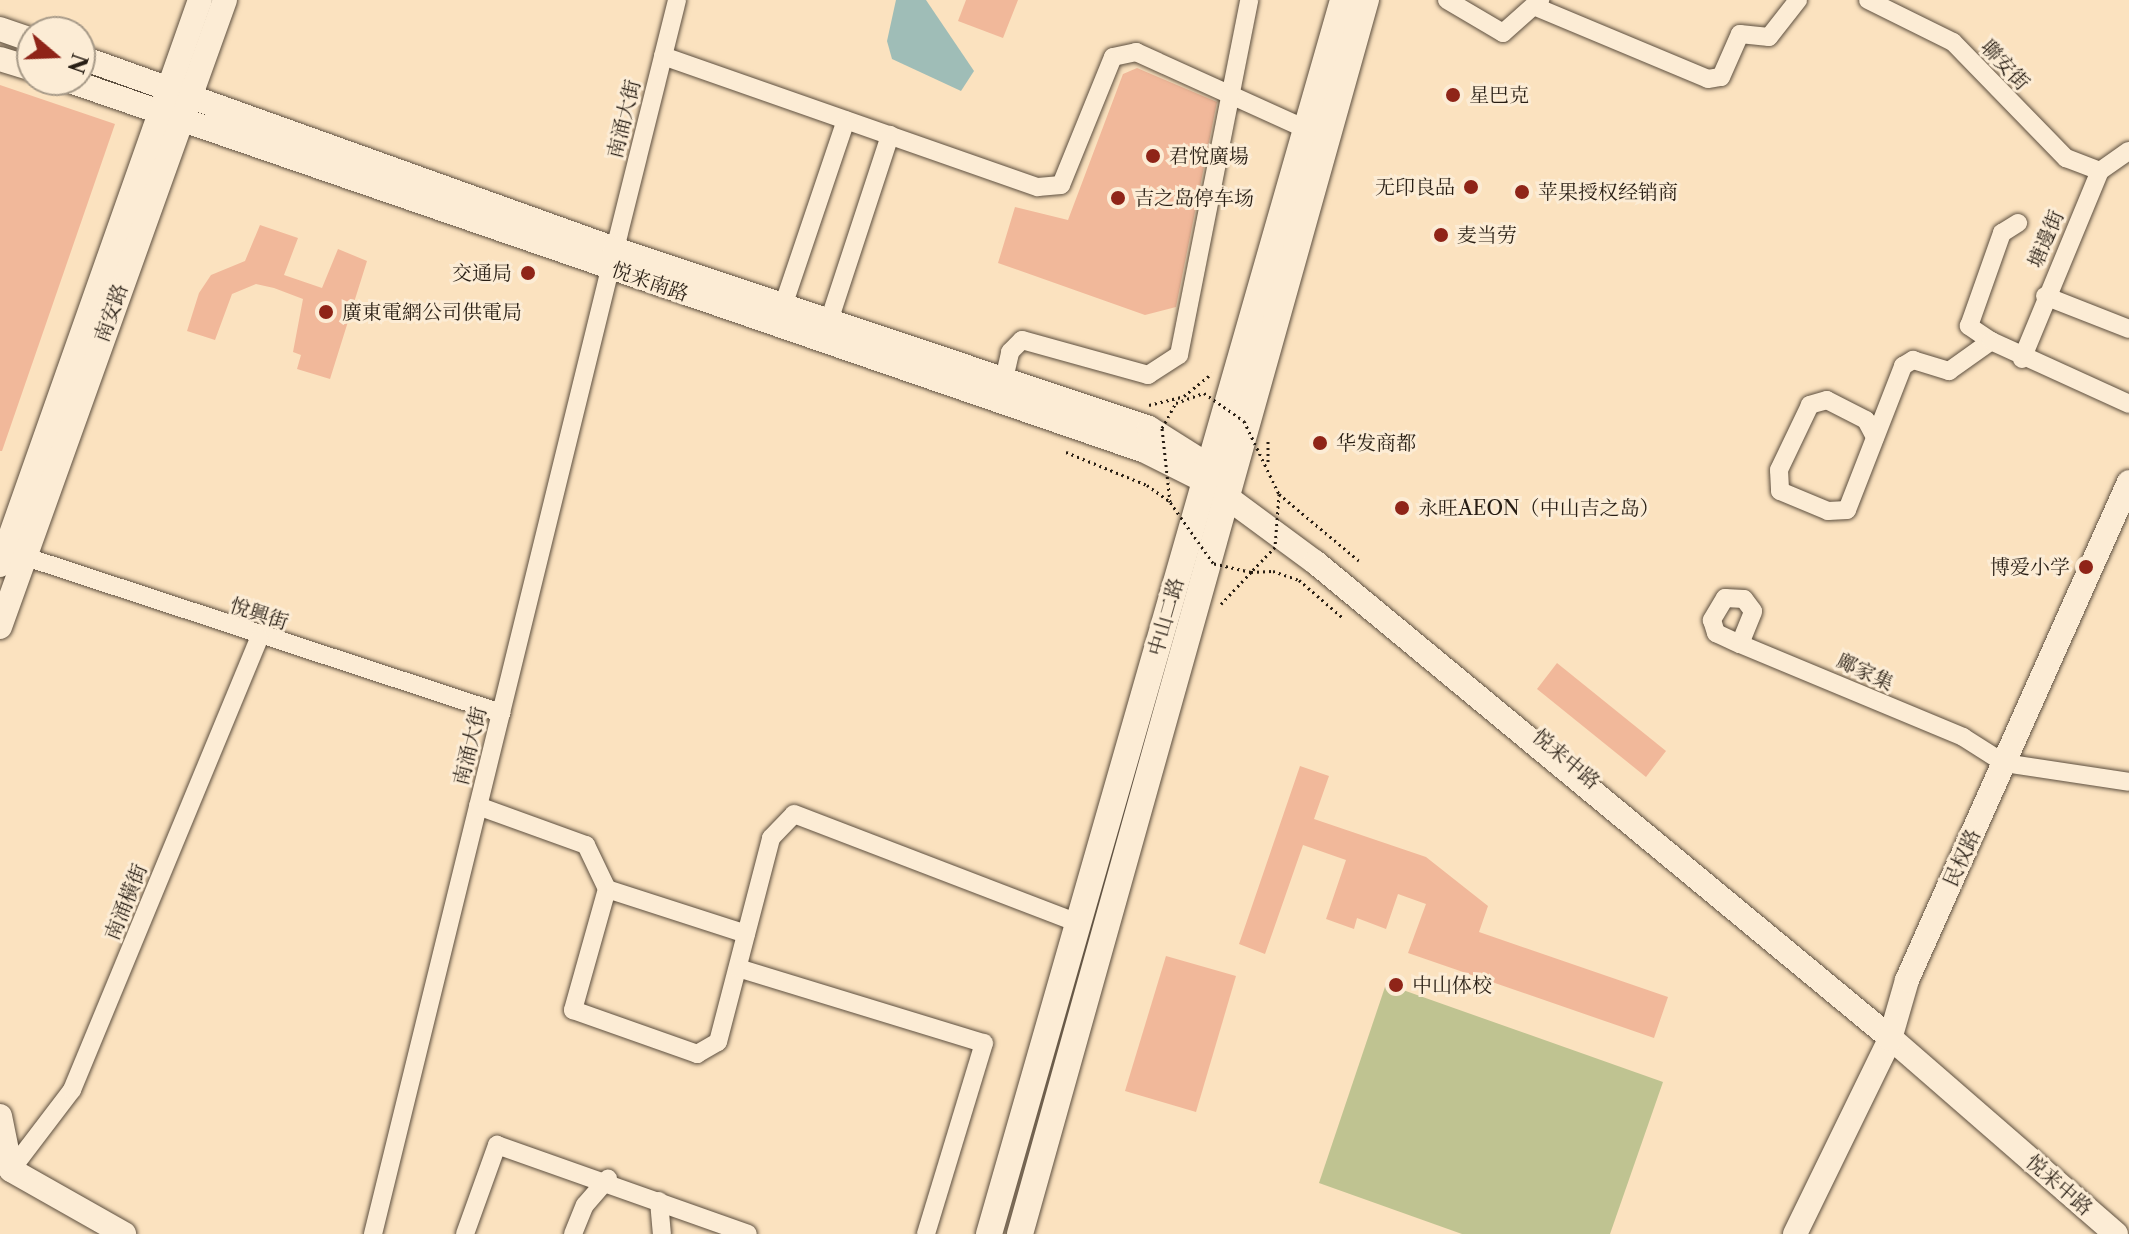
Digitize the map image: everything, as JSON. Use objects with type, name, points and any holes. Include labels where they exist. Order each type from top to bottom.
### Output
[{"type":"main road","name":"中山二路","points":[[989,1234],[1343,0]]},
{"type":"main road","name":"中山二路","points":[[1020,1234],[1366,0]]},
{"type":"street","name":"南安路","points":[[181,93],[200,0]]},
{"type":"street","name":"南安路","points":[[0,627],[7,555],[181,93],[225,0]]},
{"type":"street","name":"南涌大街","points":[[373,1234],[677,0]]},
{"type":"street","points":[[1004,379],[1010,352],[1022,340],[1148,375],[1179,355],[1235,97],[1249,0]]},
{"type":"street","points":[[1447,0],[1503,33],[1538,3],[1708,79],[1721,77],[1740,34],[1769,37],[1798,0]]},
{"type":"street","name":"聯安街","points":[[1868,0],[1953,42],[2066,158],[2100,171]]},
{"type":"street","points":[[663,56],[1038,187],[1061,185],[1113,57],[1136,52],[1306,129]]},
{"type":"street","name":"悦来南路","points":[[96,63],[612,259],[1207,474]]},
{"type":"street","name":"悦来南路","points":[[96,91],[171,121],[612,259],[783,306],[1149,428],[1207,474],[1230,488]]},
{"type":"street","points":[[783,306],[846,120]]},
{"type":"street","points":[[829,321],[890,135]]},
{"type":"street","points":[[2100,171],[2129,151]]},
{"type":"street","name":"塘邊街","points":[[2022,359],[2045,296],[2100,171]]},
{"type":"street","points":[[2018,223],[2002,233],[1969,326],[2022,359],[2129,404]]},
{"type":"street","points":[[2045,296],[2129,329]]},
{"type":"street","points":[[1875,437],[1866,420],[1827,400],[1810,405],[1779,470],[1780,491],[1828,511],[1847,510],[1903,366],[1936,362],[1949,371],[1991,341]]},
{"type":"street","name":"民权路","points":[[1795,1234],[1892,1037],[1907,980],[2129,482]]},
{"type":"street","name":"悦来中路","points":[[1230,488],[1892,1037],[2116,1234]]},
{"type":"street","name":"悅興街","points":[[7,555],[501,713]]},
{"type":"street","name":"鄺家集","points":[[1740,644],[1753,611],[1744,599],[1725,598],[1712,620],[1716,633],[1740,644],[1963,737],[2004,763]]},
{"type":"street","name":"南涌橫街","points":[[11,1170],[72,1090],[259,638]]},
{"type":"street","points":[[2004,763],[2129,782]]},
{"type":"street","points":[[478,806],[586,845],[607,889],[573,1010],[697,1054],[718,1042],[771,838],[794,814],[1078,923]]},
{"type":"street","points":[[607,889],[746,934]]},
{"type":"street","points":[[738,968],[984,1043],[926,1234]]},
{"type":"street","points":[[0,1116],[11,1170],[124,1234]]},
{"type":"street","points":[[465,1234],[497,1145],[608,1179],[748,1234]]},
{"type":"street","points":[[573,1234],[608,1179]]},
{"type":"street","points":[[659,1201],[662,1234]]},
{"type":"path","points":[[1170,502],[1162,428],[1184,396],[1218,363]]},
{"type":"path","points":[[1184,396],[1204,393],[1232,408],[1258,441],[1279,494],[1275,547],[1219,610]]},
{"type":"path","points":[[1066,452],[1147,485],[1170,502],[1213,563],[1299,580],[1343,618]]},
{"type":"path","points":[[1279,494],[1359,561]]},
{"type":"green space","points":[[1386,984],[1663,1082],[1610,1234],[1462,1234],[1319,1183]]},
{"type":"water","points":[[896,0],[926,0],[974,71],[961,91],[892,59],[887,41]]},
{"type":"building","points":[[966,0],[1018,0],[1003,38],[958,21]]},
{"type":"building","name":"君悅廣場","points":[[1137,68],[1217,102],[1176,307],[1145,315],[998,263],[1015,207],[1068,220],[1123,74]]},
{"type":"building","points":[[0,85],[16,90],[16,96],[32,96],[115,124],[0,451]]},
{"type":"building","name":"廣東電網公司供電局","points":[[260,225],[298,238],[284,275],[322,288],[338,249],[367,261],[330,379],[297,369],[301,355],[293,352],[303,299],[274,288],[256,284],[232,294],[215,340],[187,331],[199,293],[211,275],[245,261]]},
{"type":"building","points":[[1557,663],[1666,751],[1646,777],[1537,689]]},
{"type":"building","points":[[1300,766],[1329,776],[1314,819],[1426,857],[1488,906],[1479,932],[1668,997],[1654,1038],[1408,953],[1426,904],[1398,894],[1386,929],[1357,918],[1354,929],[1326,919],[1346,860],[1303,845],[1265,954],[1239,944]]},
{"type":"building","points":[[1166,956],[1236,976],[1196,1112],[1125,1091]]},
{"type":"place","name":"星巴克","points":[[1453,95]]},
{"type":"place","name":"君悅廣場","points":[[1153,156]]},
{"type":"place","name":"无印良品","points":[[1471,187]]},
{"type":"place","name":"苹果授权经销商","points":[[1522,192]]},
{"type":"place","name":"吉之岛停车场","points":[[1118,198]]},
{"type":"place","name":"麦当劳","points":[[1441,235]]},
{"type":"place","name":"交通局","points":[[528,273]]},
{"type":"place","name":"廣東電網公司供電局","points":[[326,312]]},
{"type":"place","name":"华发商都","points":[[1320,443]]},
{"type":"place","name":"永旺AEON（中山吉之岛）","points":[[1402,508]]},
{"type":"place","name":"博爱小学","points":[[2086,567]]},
{"type":"place","name":"中山体校","points":[[1396,985]]}]
